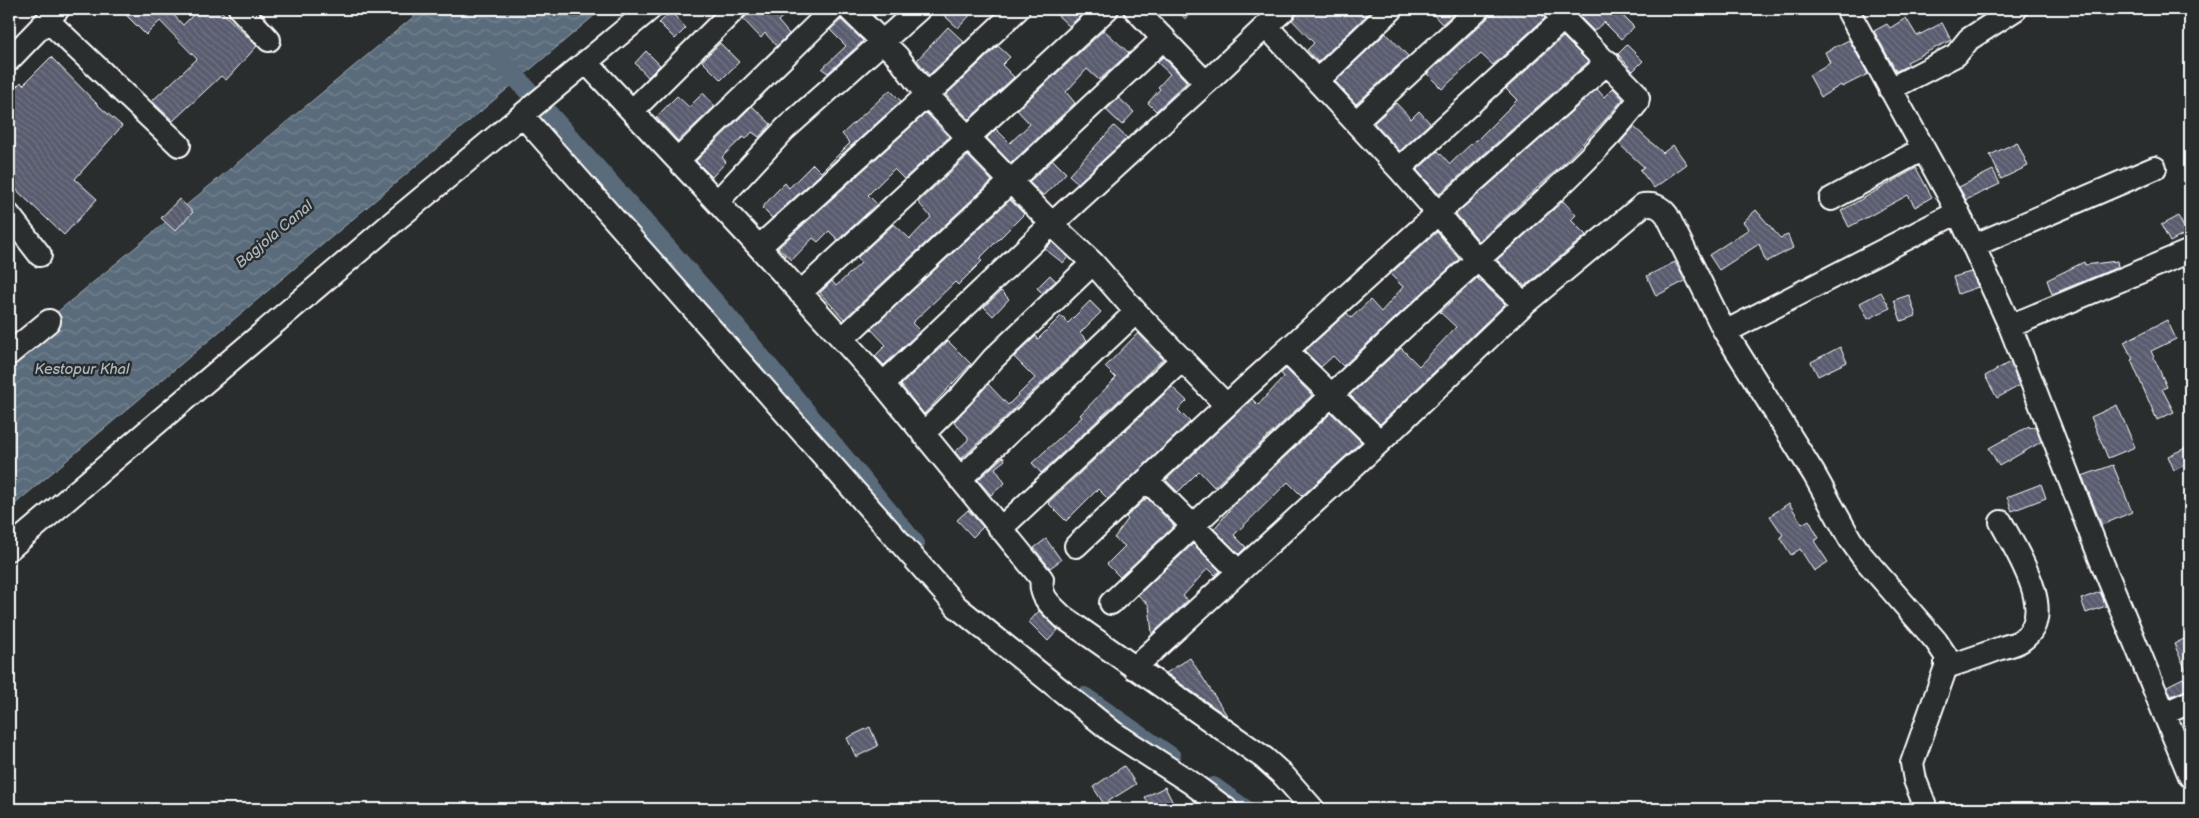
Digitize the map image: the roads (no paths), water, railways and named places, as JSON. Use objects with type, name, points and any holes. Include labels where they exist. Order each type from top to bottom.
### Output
[{"type":"street","points":[[240,9],[269,40]]},
{"type":"street","points":[[9,549],[650,9]]},
{"type":"street","points":[[632,111],[734,9]]},
{"type":"street","points":[[678,160],[833,9]]},
{"type":"street","points":[[849,9],[897,56],[927,95],[1052,224],[1093,263],[1136,312],[1226,405]]},
{"type":"street","points":[[717,202],[785,129],[919,9]]},
{"type":"street","points":[[759,247],[927,95],[1018,9]]},
{"type":"street","points":[[800,293],[1108,9]]},
{"type":"street","points":[[1135,9],[1206,83]]},
{"type":"street","points":[[882,384],[1285,9]]},
{"type":"street","points":[[1317,81],[1392,9]]},
{"type":"street","points":[[1356,122],[1478,9]]},
{"type":"street","points":[[1890,89],[1956,55],[1966,41],[2016,9]]},
{"type":"street","points":[[1855,12],[1890,89],[1958,212],[2010,326],[2101,560],[2190,776]]},
{"type":"street","points":[[1110,604],[1477,259],[1561,185],[1637,103],[1638,98],[1636,93],[1608,62],[1558,14],[1399,169]]},
{"type":"street","points":[[13,45],[53,15],[179,145]]},
{"type":"street","points":[[1266,26],[1399,169],[1477,259],[1524,304]]},
{"type":"street","points":[[842,339],[1164,38]]},
{"type":"street","points":[[586,62],[759,247],[882,384],[1042,579],[1041,588],[1048,603],[1063,617],[1134,668],[1264,758],[1284,776],[1312,809]]},
{"type":"street","points":[[1076,546],[1226,405],[1608,62]]},
{"type":"street","points":[[527,111],[957,607],[1114,733],[1190,782],[1226,809]]},
{"type":"street","points":[[1831,199],[1923,149]]},
{"type":"street","points":[[1973,246],[2155,168]]},
{"type":"street","points":[[1134,668],[1380,442],[1524,304],[1643,205],[1652,204],[1661,208],[1667,215],[1725,332],[1814,474],[1850,539],[1862,556],[1936,641],[1946,656],[1946,667],[1912,763],[1915,780],[1924,803],[1921,809]]},
{"type":"street","points":[[1725,332],[1958,212]]},
{"type":"street","points":[[9,216],[40,255]]},
{"type":"street","points":[[2010,326],[2190,251]]},
{"type":"street","points":[[923,434],[962,395],[993,359],[1093,263]]},
{"type":"street","points":[[960,479],[1136,312]]},
{"type":"street","points":[[9,354],[49,321]]},
{"type":"street","points":[[1286,351],[1380,442]]},
{"type":"street","points":[[1000,529],[1182,360]]},
{"type":"street","points":[[1147,480],[1238,571]]},
{"type":"street","points":[[1946,667],[2021,641],[2031,633],[2036,625],[2035,593],[2027,572],[2001,522]]},
{"type":"street","points":[[2165,713],[2190,702]]},
{"type":"water","name":"Kestopur Khal","points":[[423,9],[602,9],[9,509],[9,352]]},
{"type":"water","points":[[1176,9],[1196,9],[1185,19]]},
{"type":"waterway","points":[[500,59],[726,315],[915,544]]},
{"type":"waterway","points":[[1084,697],[1171,757]]},
{"type":"waterway","points":[[1213,787],[1244,809]]},
{"type":"water label","name":"Bagjola Canal","points":[[274,234]]}]
